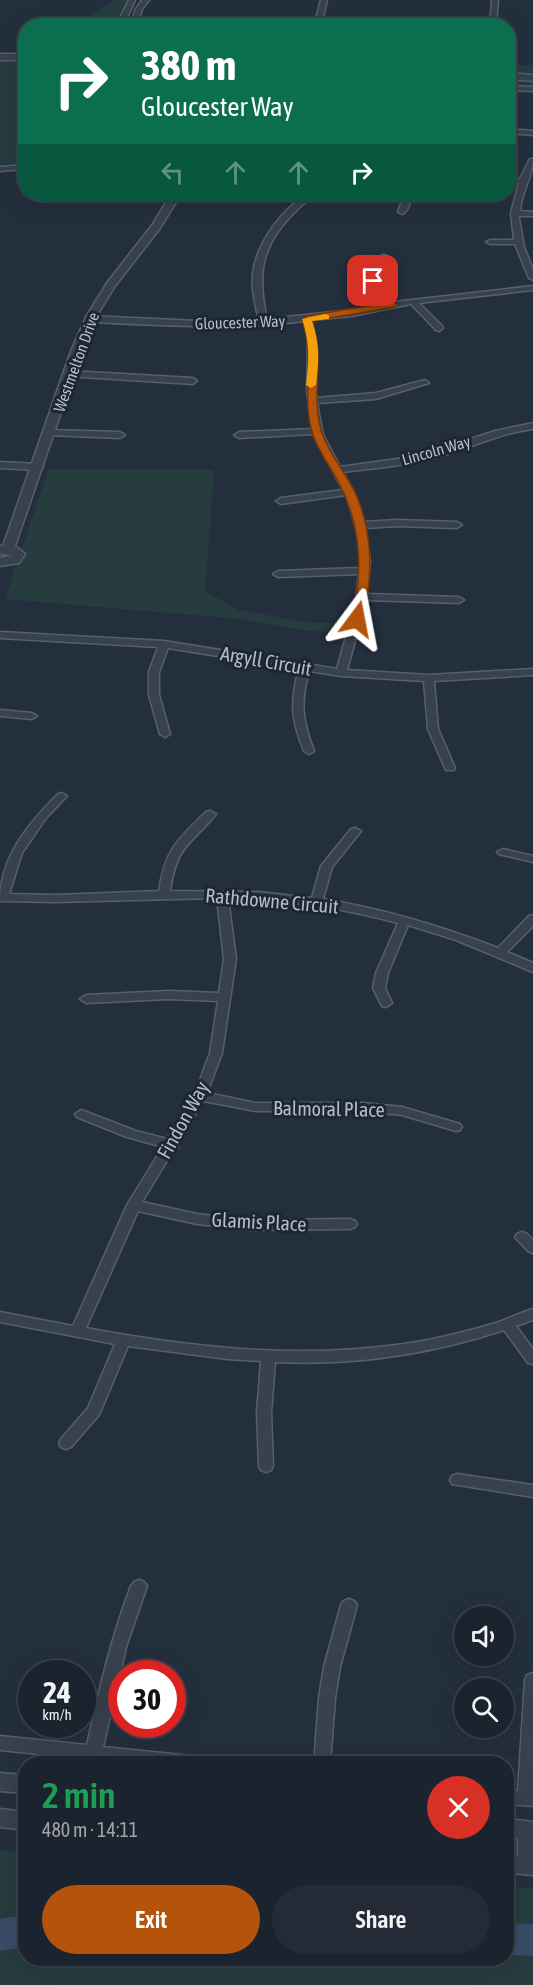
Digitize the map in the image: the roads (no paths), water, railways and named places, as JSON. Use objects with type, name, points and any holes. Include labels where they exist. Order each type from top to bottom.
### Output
[{"type":"street","points":[[122,18],[132,0]]},
{"type":"street","points":[[135,18],[138,9],[146,0]]},
{"type":"street","points":[[319,18],[324,0]]},
{"type":"street","points":[[494,18],[495,0]]},
{"type":"street","points":[[125,9],[138,9]]},
{"type":"street","points":[[0,57],[18,57]]},
{"type":"street","points":[[516,88],[533,88]]},
{"type":"street","points":[[516,132],[533,133]]},
{"type":"street","points":[[533,161],[521,181],[515,213],[517,242],[533,278]]},
{"type":"street","points":[[0,169],[18,168]]},
{"type":"street","points":[[516,181],[521,181]]},
{"type":"street","name":"Westmelton Drive","points":[[2,559],[38,467],[90,319],[109,284],[156,228],[172,201]]},
{"type":"street","points":[[264,323],[257,288],[262,256],[291,209],[302,201]]},
{"type":"street","points":[[402,212],[406,201]]},
{"type":"street","points":[[515,213],[533,214]]},
{"type":"street","points":[[489,242],[517,242]]},
{"type":"street","points":[[385,257],[375,270],[373,281],[392,305]]},
{"type":"street","name":"Gloucester Way","points":[[90,319],[198,324],[264,323],[307,319],[413,301],[533,288]]},
{"type":"street","points":[[413,301],[439,328]]},
{"type":"street","points":[[307,319],[314,338],[315,355],[311,378],[316,431],[349,492],[362,525],[365,571],[363,597],[341,673]]},
{"type":"street","points":[[69,374],[193,381]]},
{"type":"street","points":[[312,401],[376,396],[425,383]]},
{"type":"street","name":"Lincoln Way","points":[[338,470],[423,457],[497,433],[533,426]]},
{"type":"street","points":[[239,435],[316,431]]},
{"type":"street","points":[[50,433],[120,435]]},
{"type":"street","points":[[0,465],[38,467]]},
{"type":"street","points":[[281,501],[349,492]]},
{"type":"street","points":[[362,525],[397,523],[457,525]]},
{"type":"street","points":[[278,574],[365,571]]},
{"type":"street","points":[[363,597],[459,600]]},
{"type":"street","name":"Argyll Circuit","points":[[0,635],[164,644],[341,673],[429,678],[533,672]]},
{"type":"street","points":[[164,644],[153,672],[154,695],[165,734]]},
{"type":"street","points":[[305,668],[297,693],[298,724],[309,751]]},
{"type":"street","points":[[429,678],[433,729],[450,768]]},
{"type":"street","points":[[0,713],[32,716]]},
{"type":"street","points":[[1,897],[16,853],[42,816],[62,796]]},
{"type":"street","points":[[164,894],[174,849],[210,814]]},
{"type":"street","points":[[317,902],[327,866],[355,831]]},
{"type":"street","points":[[503,852],[533,859]]},
{"type":"street","name":"Rathdowne Circuit","points":[[1,897],[222,894],[317,902],[404,922],[500,952],[533,968]]},
{"type":"street","name":"Findon Way","points":[[78,1331],[134,1205],[200,1096],[216,1053],[230,959],[222,894]]},
{"type":"street","points":[[500,952],[533,919]]},
{"type":"street","points":[[386,1003],[379,988],[382,973],[404,922]]},
{"type":"street","points":[[86,999],[156,996],[225,997]]},
{"type":"street","name":"Balmoral Place","points":[[200,1096],[256,1107],[363,1107],[402,1111],[456,1127]]},
{"type":"street","points":[[81,1114],[132,1134],[172,1145]]},
{"type":"street","name":"Glamis Place","points":[[134,1205],[197,1219],[250,1225],[350,1224]]},
{"type":"street","points":[[522,1237],[533,1248]]},
{"type":"street","points":[[0,1317],[124,1340],[268,1358],[346,1357],[415,1349],[508,1325],[533,1314]]},
{"type":"street","points":[[508,1325],[533,1359]]},
{"type":"street","points":[[66,1443],[94,1411],[124,1340]]},
{"type":"street","points":[[266,1466],[264,1413],[268,1358]]},
{"type":"street","points":[[457,1480],[533,1491]]},
{"type":"street","points":[[94,1751],[112,1665],[139,1586]]},
{"type":"street","points":[[323,1756],[330,1677],[349,1605]]},
{"type":"street","points":[[514,1798],[530,1799],[533,1680]]},
{"type":"street","points":[[0,1743],[136,1756]]},
{"type":"street","points":[[0,1782],[18,1783]]},
{"type":"street","points":[[0,1818],[18,1820]]},
{"type":"street","points":[[514,1829],[531,1830],[530,1866],[514,1865]]},
{"type":"waterway","points":[[0,1935],[18,1932]]},
{"type":"waterway","points":[[514,1939],[533,1940]]}]
